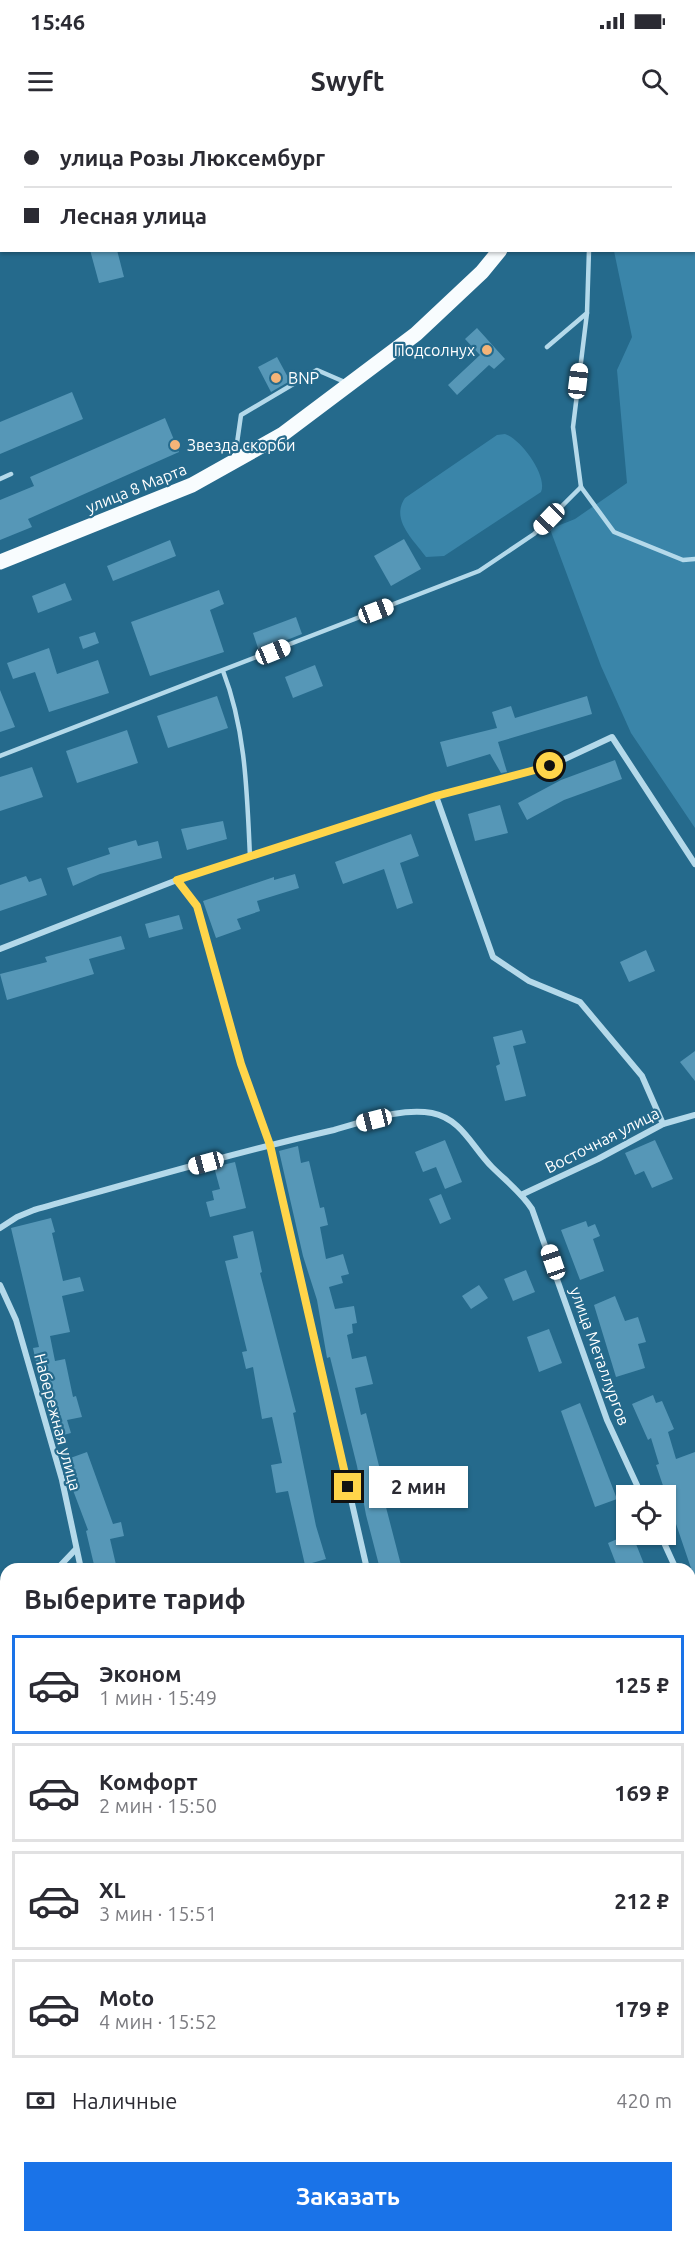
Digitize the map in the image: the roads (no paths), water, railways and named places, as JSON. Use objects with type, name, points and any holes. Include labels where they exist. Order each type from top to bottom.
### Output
[{"type":"main road","name":"улица 8 Марта","points":[[0,562],[192,485],[283,434],[352,385],[416,334],[482,272],[498,252]]},
{"type":"street","points":[[0,949],[177,880],[436,796],[550,766],[612,737],[695,864]]},
{"type":"street","points":[[436,796],[493,957],[529,981],[580,1002],[642,1076],[663,1124]]},
{"type":"street","points":[[177,880],[197,906],[241,1064],[270,1145],[366,1563]]},
{"type":"street","name":"улица Металлургов","points":[[0,1228],[17,1216],[34,1210],[270,1145],[391,1116],[431,1113],[448,1118],[462,1129],[490,1166],[523,1194],[532,1209],[545,1239],[607,1420],[637,1485]]},
{"type":"street","name":"Восточная улица","points":[[523,1194],[598,1159],[663,1124],[695,1115]]},
{"type":"street","name":"Набережная улица","points":[[0,1284],[16,1320],[62,1480],[79,1563]]},
{"type":"street","points":[[665,1545],[673,1563]]},
{"type":"street","points":[[63,1563],[76,1550]]},
{"type":"lane","points":[[589,252],[587,313],[573,426],[581,487],[614,531],[683,560],[695,559]]},
{"type":"lane","points":[[547,347],[587,313]]},
{"type":"lane","points":[[235,461],[241,415],[317,370],[352,385]]},
{"type":"lane","points":[[0,478],[11,474]]},
{"type":"lane","points":[[0,756],[479,571],[534,534],[581,487]]},
{"type":"lane","points":[[223,671],[236,703],[246,777],[250,857]]},
{"type":"place","name":"Подсолнух","points":[[487,350]]},
{"type":"place","name":"BNP","points":[[276,378]]},
{"type":"place","name":"Звезда скорби","points":[[175,445]]}]
